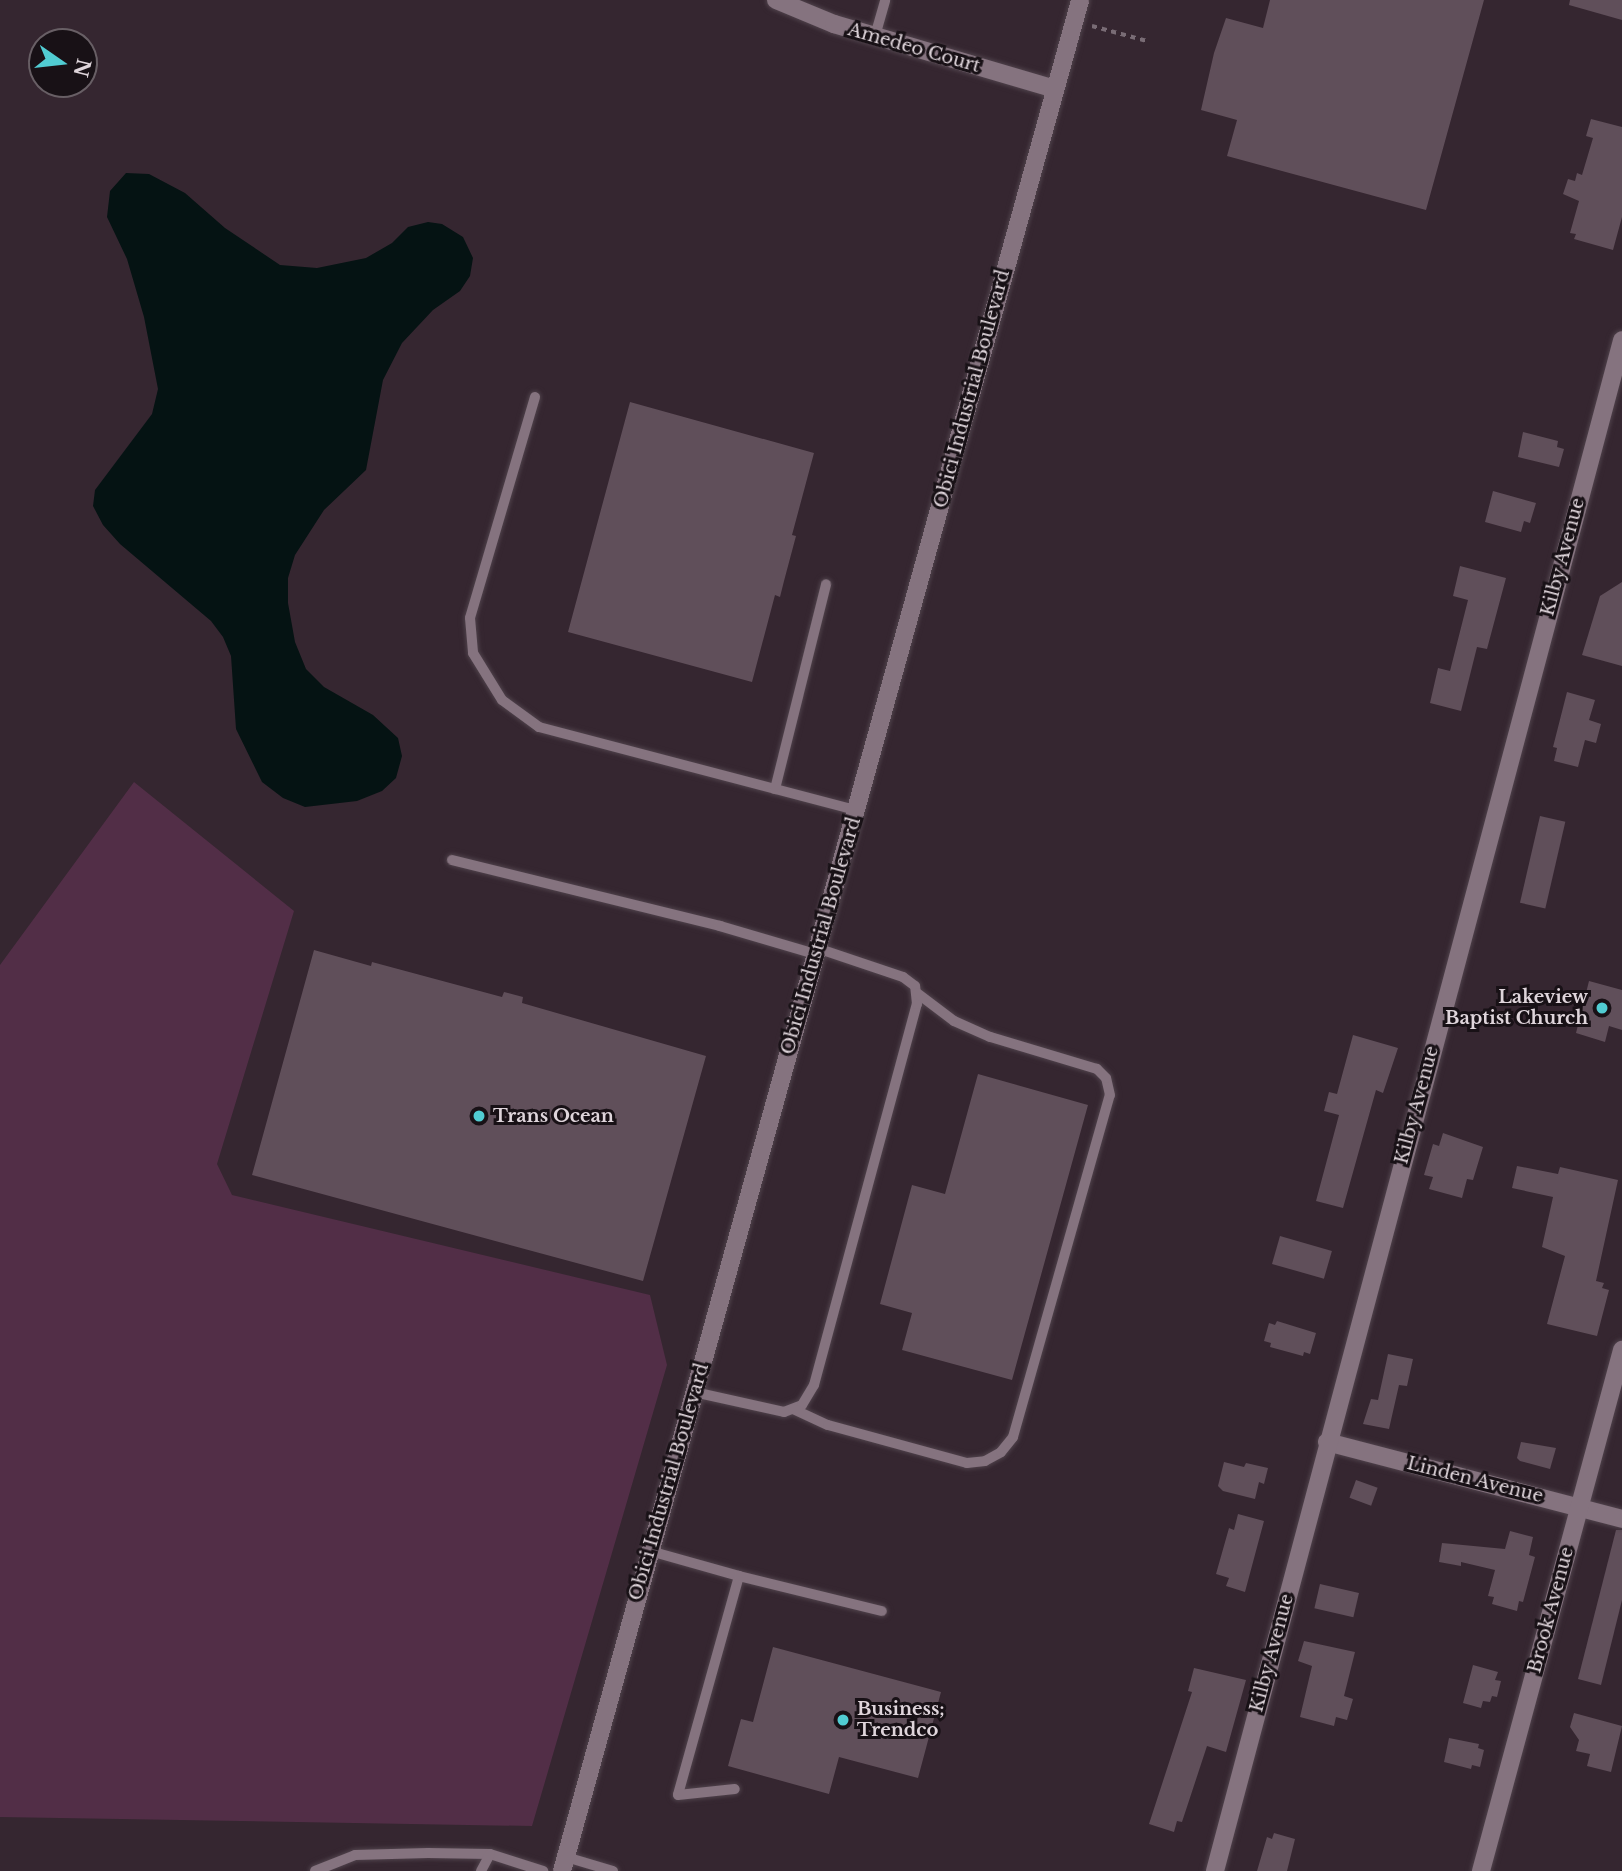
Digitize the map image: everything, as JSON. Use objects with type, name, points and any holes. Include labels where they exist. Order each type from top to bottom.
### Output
[{"type":"street","name":"Amedeo Court","points":[[776,0],[834,24],[1055,89]]},
{"type":"street","name":"Obici Industrial Boulevard","points":[[564,1864],[1080,0]]},
{"type":"street","name":"Kilby Avenue","points":[[1215,1871],[1622,340]]},
{"type":"street","points":[[1604,408],[1622,413]]},
{"type":"street","name":"Brook Avenue","points":[[1481,1871],[1622,1350]]},
{"type":"street","name":"Linden Avenue","points":[[1327,1442],[1622,1519]]},
{"type":"lane","points":[[876,36],[885,0]]},
{"type":"lane","points":[[535,397],[470,618],[473,653],[502,699],[539,727],[856,810]]},
{"type":"lane","points":[[775,789],[827,584]]},
{"type":"lane","points":[[452,860],[720,926],[903,977],[911,982],[917,993],[954,1021],[990,1037],[1097,1069],[1106,1078],[1110,1095],[1013,1437],[1001,1452],[985,1461],[967,1463],[828,1425],[793,1409]]},
{"type":"lane","points":[[695,1392],[773,1412],[793,1409],[807,1399],[814,1385],[904,1059],[917,993]]},
{"type":"lane","points":[[650,1551],[882,1611]]},
{"type":"lane","points":[[735,1789],[678,1795],[739,1576]]},
{"type":"lane","points":[[481,1871],[490,1854]]},
{"type":"lane","points":[[315,1871],[355,1855],[490,1854],[543,1871]]},
{"type":"lane","points":[[564,1864],[613,1871]]},
{"type":"path","points":[[1074,21],[1147,41]]},
{"type":"shaded area","points":[[126,173],[149,174],[185,193],[225,228],[280,265],[317,268],[366,258],[392,243],[408,227],[428,222],[442,224],[463,237],[473,258],[470,276],[460,291],[433,310],[402,343],[383,380],[366,470],[324,510],[295,555],[288,578],[288,603],[295,642],[306,669],[324,687],[373,715],[398,738],[402,756],[396,778],[382,791],[357,801],[305,807],[283,798],[262,782],[236,729],[231,656],[223,637],[211,621],[120,544],[103,525],[93,506],[95,490],[152,414],[158,389],[144,317],[127,259],[107,217],[110,191]]},
{"type":"shaded area","points":[[134,782],[294,911],[217,1164],[232,1195],[650,1295],[667,1365],[532,1826],[0,1817],[0,965]]},
{"type":"building","points":[[1270,0],[1484,0],[1426,210],[1227,156],[1237,120],[1201,110],[1214,53],[1226,18],[1263,28]]},
{"type":"building","points":[[1570,0],[1622,0],[1622,20],[1569,5]]},
{"type":"building","points":[[1591,119],[1622,127],[1622,217],[1613,250],[1574,239],[1576,234],[1570,233],[1579,201],[1563,194],[1568,179],[1575,181],[1577,173],[1582,175],[1593,138],[1586,136]]},
{"type":"building","points":[[630,402],[814,453],[792,535],[796,536],[780,597],[775,595],[752,682],[568,632]]},
{"type":"building","points":[[1523,432],[1558,441],[1557,447],[1564,449],[1559,467],[1518,457]]},
{"type":"building","points":[[1493,491],[1536,503],[1530,523],[1524,521],[1521,532],[1485,522]]},
{"type":"building","points":[[1460,566],[1506,578],[1487,649],[1477,647],[1461,711],[1430,703],[1438,668],[1450,671],[1468,600],[1453,596]]},
{"type":"building","points":[[1622,582],[1622,666],[1582,655],[1600,596]]},
{"type":"building","points":[[1567,692],[1595,700],[1589,720],[1601,724],[1596,743],[1585,740],[1578,767],[1554,761],[1557,748],[1553,747]]},
{"type":"building","points":[[1540,816],[1565,822],[1545,909],[1520,903]]},
{"type":"building","name":"Trans Ocean","points":[[314,950],[371,966],[372,962],[502,997],[504,992],[523,997],[522,1003],[706,1056],[643,1281],[252,1175]]},
{"type":"building","name":"Lakeview Baptist Church","points":[[1589,981],[1622,990],[1622,1030],[1609,1026],[1605,1042],[1576,1033]]},
{"type":"building","points":[[1353,1035],[1398,1048],[1383,1093],[1376,1090],[1343,1208],[1316,1201],[1339,1115],[1324,1111],[1329,1092],[1337,1094]]},
{"type":"building","points":[[978,1074],[1088,1105],[1012,1380],[902,1350],[912,1313],[880,1304],[912,1185],[945,1194]]},
{"type":"building","points":[[1443,1133],[1483,1147],[1473,1180],[1467,1179],[1462,1198],[1429,1189],[1433,1177],[1424,1175],[1433,1144],[1439,1146]]},
{"type":"building","points":[[1517,1166],[1558,1174],[1560,1167],[1618,1180],[1596,1281],[1604,1283],[1602,1288],[1609,1290],[1597,1336],[1547,1324],[1565,1256],[1542,1247],[1553,1197],[1512,1188]]},
{"type":"building","points":[[1280,1236],[1332,1251],[1324,1279],[1272,1264]]},
{"type":"building","points":[[1277,1321],[1316,1333],[1310,1354],[1304,1352],[1303,1356],[1270,1347],[1271,1343],[1264,1341],[1269,1323],[1275,1325]]},
{"type":"building","points":[[1388,1354],[1413,1359],[1407,1386],[1399,1385],[1389,1429],[1363,1424],[1371,1399],[1378,1400]]},
{"type":"building","points":[[1521,1442],[1556,1448],[1550,1469],[1520,1461],[1517,1458]]},
{"type":"building","points":[[1224,1462],[1244,1467],[1246,1463],[1268,1468],[1264,1484],[1259,1482],[1255,1499],[1223,1491],[1218,1486]]},
{"type":"building","points":[[1356,1480],[1378,1488],[1371,1506],[1350,1498]]},
{"type":"building","points":[[1238,1514],[1264,1521],[1245,1592],[1226,1586],[1229,1578],[1216,1574],[1229,1528],[1234,1530]]},
{"type":"building","points":[[1616,1530],[1622,1530],[1622,1600],[1601,1685],[1578,1679]]},
{"type":"building","points":[[1510,1531],[1533,1537],[1529,1555],[1535,1557],[1523,1602],[1519,1601],[1517,1611],[1492,1604],[1494,1597],[1488,1596],[1495,1570],[1461,1562],[1461,1566],[1439,1562],[1442,1543],[1505,1549]]},
{"type":"building","points":[[1320,1584],[1359,1593],[1353,1617],[1314,1608]]},
{"type":"building","points":[[1304,1641],[1355,1652],[1344,1696],[1353,1699],[1347,1720],[1336,1717],[1334,1726],[1300,1717],[1312,1666],[1298,1661]]},
{"type":"building","name":"Business; Trendco","points":[[773,1647],[941,1692],[918,1778],[839,1757],[829,1794],[728,1766],[741,1719],[753,1722]]},
{"type":"building","points":[[1473,1665],[1498,1672],[1495,1680],[1501,1681],[1497,1697],[1492,1696],[1490,1702],[1483,1701],[1481,1708],[1463,1703]]},
{"type":"building","points":[[1194,1668],[1246,1680],[1226,1752],[1207,1746],[1182,1822],[1177,1821],[1174,1832],[1149,1824],[1192,1692],[1188,1691]]},
{"type":"building","points":[[1574,1713],[1622,1726],[1611,1772],[1587,1766],[1590,1754],[1576,1751],[1579,1740],[1570,1727]]},
{"type":"building","points":[[1449,1738],[1479,1744],[1478,1748],[1484,1750],[1480,1767],[1472,1765],[1471,1769],[1444,1762]]},
{"type":"building","points":[[1274,1833],[1295,1839],[1287,1871],[1257,1871],[1267,1837],[1272,1839]]},
{"type":"place","name":"Lakeview Baptist Church","points":[[1602,1008]]},
{"type":"place","name":"Trans Ocean","points":[[479,1116]]},
{"type":"place","name":"Business; Trendco","points":[[843,1720]]}]
